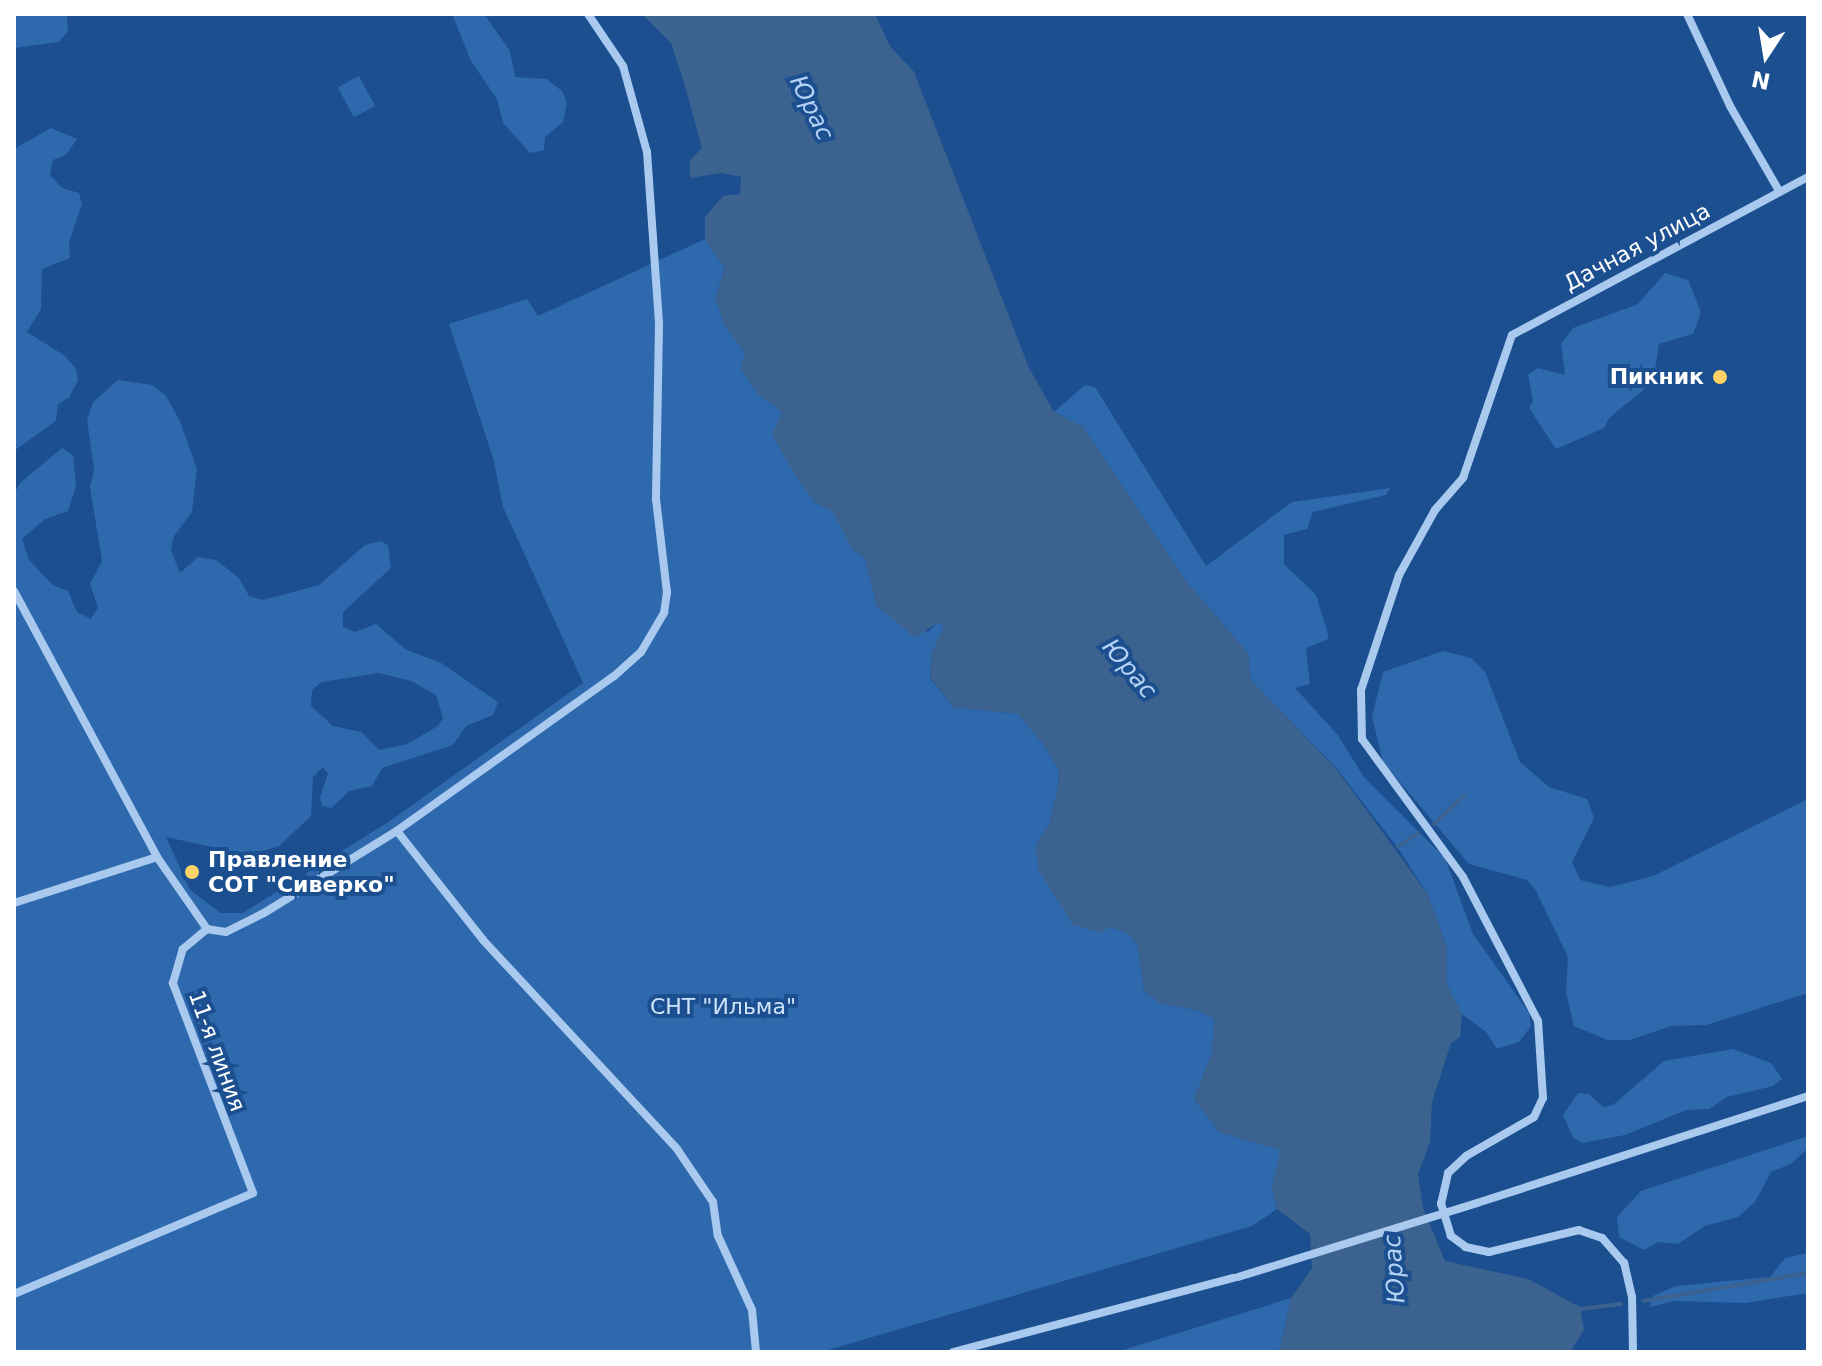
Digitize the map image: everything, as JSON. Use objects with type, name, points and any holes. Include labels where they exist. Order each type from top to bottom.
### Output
[{"type":"street","points":[[14,591],[157,857],[207,929],[226,932],[264,913],[397,831],[614,676],[641,652],[664,613],[667,592],[656,499],[659,325],[647,152],[623,66],[588,14]]},
{"type":"street","points":[[1687,14],[1730,106],[1779,191]]},
{"type":"street","name":"Дачная улица","points":[[1633,1352],[1632,1297],[1624,1263],[1602,1238],[1579,1230],[1489,1252],[1466,1247],[1451,1236],[1441,1204],[1448,1173],[1466,1156],[1534,1117],[1543,1098],[1538,1021],[1463,877],[1362,739],[1358,714],[1361,690],[1399,575],[1435,510],[1463,478],[1512,335],[1808,177]]},
{"type":"street","points":[[397,831],[483,940],[677,1149],[713,1202],[718,1236],[752,1310],[756,1352]]},
{"type":"street","points":[[14,903],[157,857]]},
{"type":"street","name":"11-я линия","points":[[14,1294],[253,1193],[173,983],[183,949],[207,929]]},
{"type":"street","points":[[953,1352],[1236,1278],[1808,1096]]},
{"type":"green space","points":[[14,14],[67,14],[68,31],[59,42],[14,48]]},
{"type":"green space","points":[[452,14],[484,14],[510,51],[515,77],[546,79],[562,91],[567,103],[563,122],[545,137],[544,150],[530,153],[503,123],[497,99],[471,61]]},
{"type":"green space","points":[[359,76],[375,106],[354,117],[338,87]]},
{"type":"green space","points":[[51,128],[77,139],[66,155],[53,160],[50,175],[62,188],[79,193],[82,204],[69,242],[70,258],[42,269],[41,309],[27,332],[65,356],[76,369],[78,380],[69,398],[58,404],[56,421],[14,451],[14,149]]},
{"type":"green space","name":"СНТ \"Ильма\"","points":[[705,239],[725,268],[715,298],[726,326],[745,353],[741,368],[758,394],[782,412],[773,434],[815,503],[832,510],[852,548],[865,559],[877,606],[928,632],[937,623],[945,625],[932,653],[930,678],[953,707],[1018,714],[1044,745],[1059,770],[1058,786],[1050,822],[1036,845],[1111,927],[1129,934],[1138,947],[1144,991],[1161,1004],[1197,1010],[1215,1019],[1212,1053],[1194,1099],[1219,1132],[1281,1150],[1272,1188],[1277,1209],[1252,1226],[821,1352],[14,1352],[14,494],[20,483],[62,448],[73,455],[76,486],[68,511],[45,519],[22,539],[29,560],[53,585],[68,591],[77,612],[91,619],[98,608],[90,584],[102,561],[90,487],[94,470],[87,420],[93,402],[118,380],[153,385],[166,396],[180,421],[197,469],[192,512],[174,536],[171,550],[180,573],[198,557],[216,560],[239,578],[249,596],[263,600],[319,585],[365,545],[381,541],[388,545],[391,568],[343,612],[343,627],[355,632],[376,624],[405,649],[441,663],[498,702],[493,715],[466,726],[453,745],[382,768],[372,786],[349,791],[331,808],[322,806],[320,797],[328,774],[323,767],[313,777],[311,816],[279,846],[249,855],[166,837],[190,890],[221,913],[243,913],[390,821],[583,683],[503,507],[494,461],[449,324],[527,299],[538,316]],"holes":[[[379,673],[411,681],[436,695],[443,718],[438,726],[407,744],[379,750],[361,732],[333,726],[311,706],[312,690],[322,682]]]},
{"type":"green space","points":[[1665,273],[1688,280],[1701,312],[1693,334],[1659,344],[1653,382],[1609,418],[1604,428],[1556,449],[1529,408],[1533,401],[1528,374],[1538,368],[1565,375],[1561,344],[1573,328],[1638,304]]},
{"type":"green space","points":[[1085,385],[1095,387],[1206,566],[1292,502],[1390,488],[1386,495],[1313,512],[1307,529],[1284,535],[1284,564],[1316,595],[1328,634],[1328,639],[1306,648],[1310,684],[1295,688],[1337,734],[1364,777],[1445,858],[1473,934],[1529,1013],[1531,1026],[1519,1042],[1497,1049],[1486,1032],[1462,1014],[1447,985],[1447,947],[1427,893],[1398,848],[1338,770],[1251,680],[1248,653],[1185,580],[1083,427],[1054,412]]},
{"type":"green space","points":[[1443,651],[1471,658],[1485,672],[1520,762],[1549,787],[1587,799],[1594,818],[1572,862],[1580,880],[1610,887],[1653,876],[1808,799],[1808,993],[1706,1025],[1671,1026],[1630,1040],[1607,1040],[1574,1026],[1566,992],[1568,957],[1535,889],[1527,880],[1469,864],[1383,762],[1372,716],[1383,672]]},
{"type":"green space","points":[[1733,1049],[1771,1063],[1782,1079],[1773,1086],[1727,1097],[1709,1109],[1686,1110],[1625,1135],[1582,1143],[1573,1137],[1563,1115],[1578,1093],[1589,1094],[1603,1107],[1613,1105],[1664,1061]]},
{"type":"green space","points":[[1808,1136],[1808,1148],[1791,1164],[1771,1172],[1755,1202],[1738,1217],[1705,1226],[1678,1244],[1658,1242],[1644,1250],[1619,1237],[1617,1217],[1641,1191]]},
{"type":"green space","points":[[1808,1253],[1808,1293],[1746,1303],[1674,1301],[1650,1307],[1653,1296],[1676,1286],[1770,1277],[1785,1258]]},
{"type":"green space","points":[[1291,1298],[1279,1352],[1117,1352]]},
{"type":"water","name":"Юрас","points":[[642,14],[875,14],[890,46],[914,72],[1029,368],[1054,412],[1083,427],[1185,580],[1248,653],[1251,680],[1338,771],[1427,893],[1447,947],[1447,985],[1462,1014],[1460,1037],[1451,1043],[1432,1102],[1430,1142],[1418,1174],[1423,1208],[1445,1261],[1528,1279],[1580,1307],[1584,1330],[1570,1352],[1279,1352],[1291,1298],[1312,1268],[1310,1234],[1277,1209],[1272,1188],[1280,1150],[1219,1132],[1194,1099],[1212,1053],[1214,1019],[1197,1010],[1161,1004],[1144,991],[1138,947],[1129,934],[1111,927],[1100,932],[1073,925],[1038,869],[1036,845],[1050,822],[1059,770],[1044,745],[1018,714],[953,707],[930,677],[932,653],[944,625],[937,623],[915,638],[877,606],[865,559],[852,548],[832,511],[815,503],[793,472],[772,434],[782,412],[758,394],[741,368],[745,353],[725,326],[715,298],[725,268],[705,239],[705,217],[723,196],[740,194],[741,177],[721,173],[690,178],[690,160],[702,148],[683,79],[671,43]]},
{"type":"waterway","points":[[1434,824],[1465,795]]},
{"type":"waterway","points":[[1398,847],[1418,833]]},
{"type":"waterway","points":[[1644,1301],[1808,1273]]},
{"type":"waterway","points":[[1581,1309],[1621,1304]]},
{"type":"place","name":"Пикник","points":[[1720,377]]},
{"type":"place","name":"Правление СОТ \"Сиверко\"","points":[[192,872]]}]
